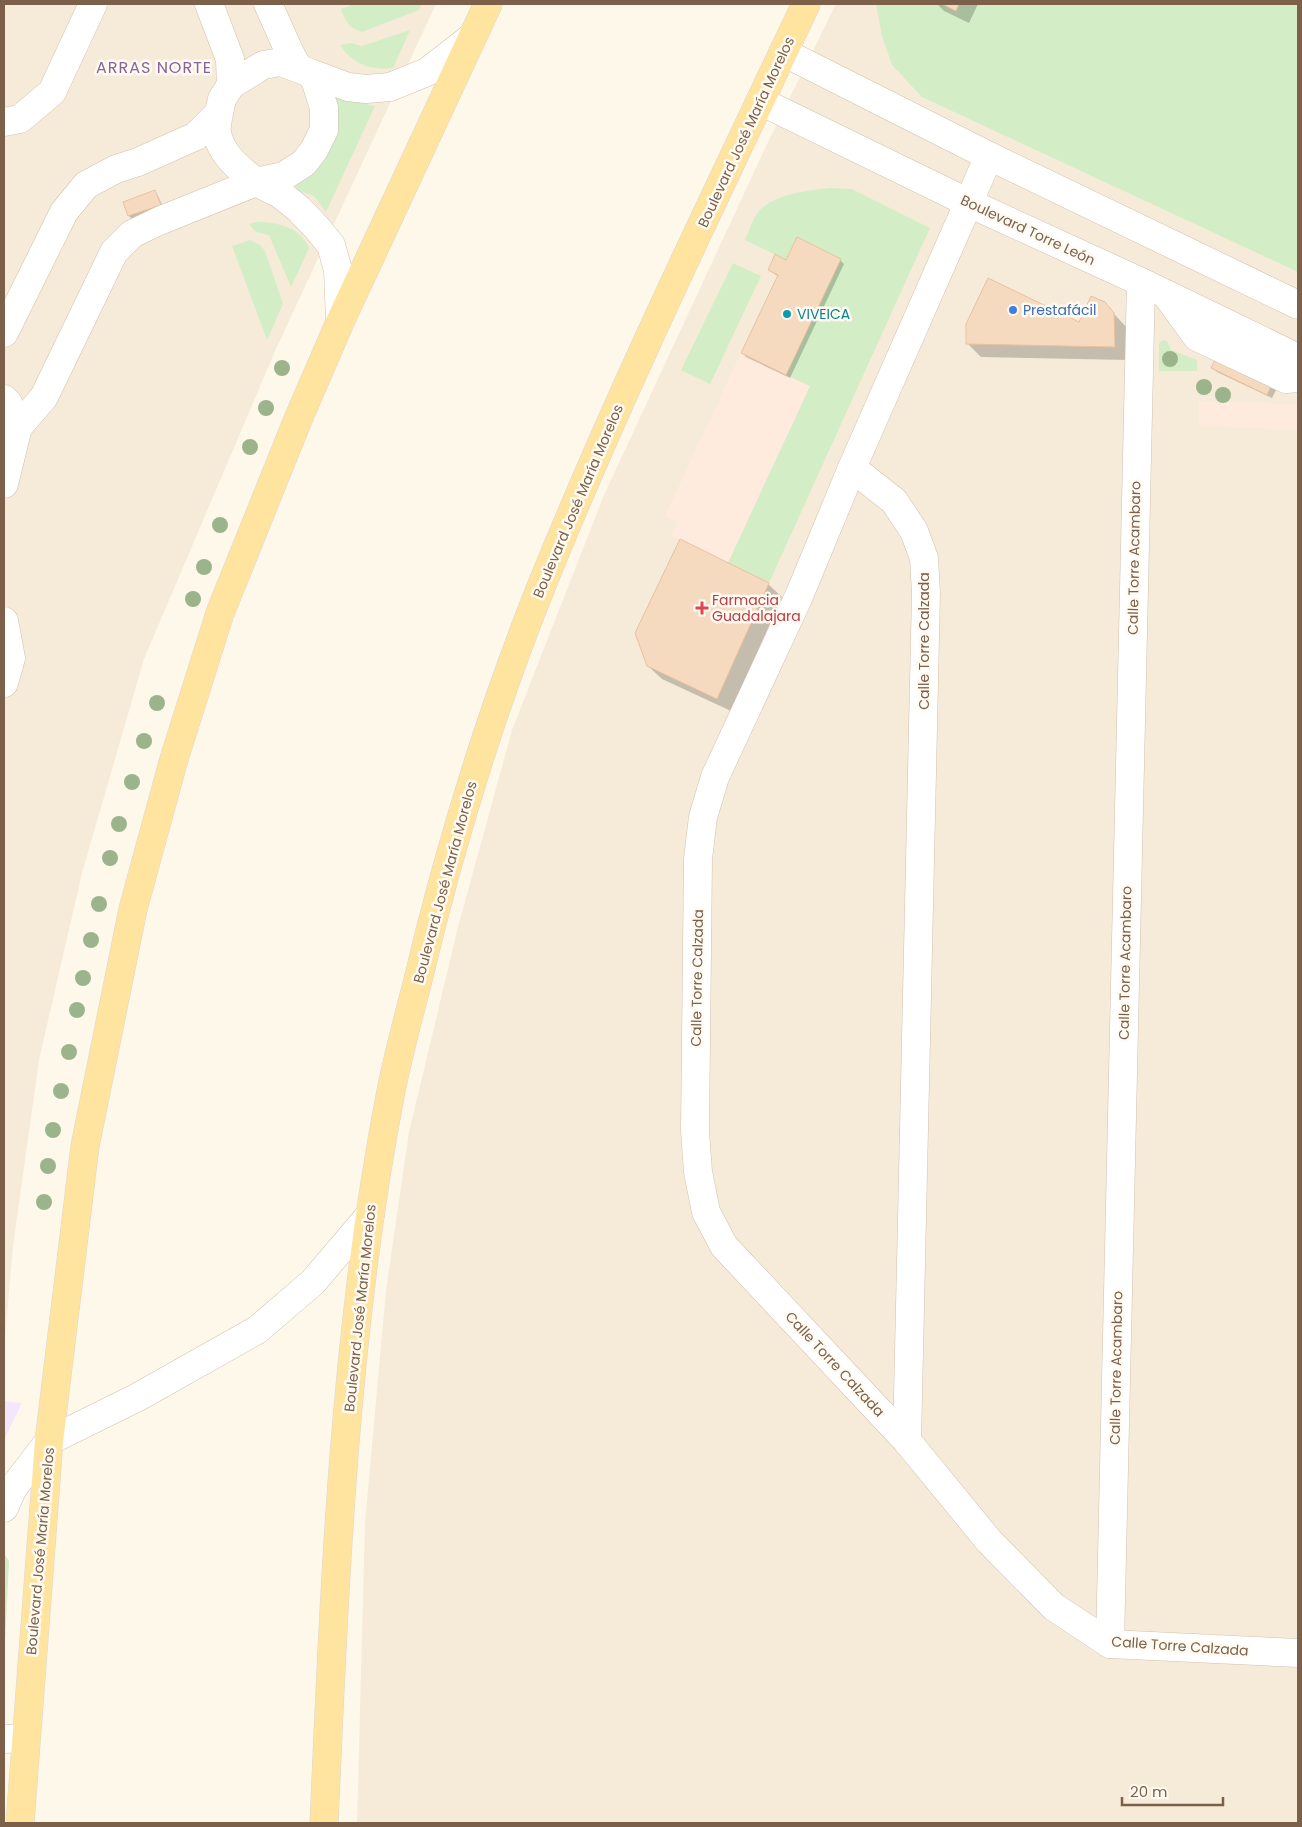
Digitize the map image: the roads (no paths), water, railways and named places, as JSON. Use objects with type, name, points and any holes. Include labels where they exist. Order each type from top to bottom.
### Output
[{"type":"main road","name":"Boulevard José María Morelos","points":[[20,1823],[14,1738],[49,1441],[86,1146],[133,909],[174,759],[220,613],[299,417],[340,322],[488,4]]},
{"type":"main road","name":"Boulevard José María Morelos","points":[[324,1823],[334,1603],[361,1271],[392,1088],[434,909],[482,748],[540,590],[611,423],[806,4]]},
{"type":"street","points":[[4,122],[20,119],[52,92],[93,4]]},
{"type":"street","points":[[209,4],[230,59],[231,85]]},
{"type":"street","points":[[4,484],[18,427],[44,397],[114,252],[132,234],[159,221],[256,182],[284,176],[304,163],[314,150],[324,130],[324,108],[320,90],[315,80],[303,70],[289,51],[268,4]]},
{"type":"street","points":[[340,322],[338,270],[331,245],[299,210],[280,194],[256,182],[235,166],[223,149],[217,133],[222,99],[231,85],[262,65],[281,62],[348,87],[390,87],[427,72],[472,37]]},
{"type":"street","points":[[783,52],[989,156],[1298,305]]},
{"type":"street","name":"Boulevard Torre León","points":[[760,101],[969,203],[1141,282],[1298,358]]},
{"type":"street","points":[[4,333],[64,212],[86,185],[116,169],[138,162],[196,136],[219,113]]},
{"type":"street","name":"Calle Torre Calzada","points":[[989,156],[852,468],[800,596],[715,777],[703,817],[698,859],[695,1131],[698,1172],[706,1212],[724,1246],[907,1441],[989,1541],[1054,1607],[1110,1644],[1298,1653]]},
{"type":"street","name":"Calle Torre Acambaro","points":[[1110,1644],[1141,282]]},
{"type":"street","points":[[1166,294],[1197,337],[1286,379],[1298,378]]},
{"type":"street","points":[[4,399],[8,403],[18,427]]},
{"type":"street","name":"Calle Torre Calzada","points":[[852,468],[894,501],[914,532],[924,558],[926,593],[907,1441]]},
{"type":"street","points":[[4,620],[11,658],[4,683]]},
{"type":"street","points":[[4,1508],[13,1488],[49,1441],[138,1397],[257,1330],[313,1282],[370,1215]]},
{"type":"place","name":"Prestafácil","points":[[1013,310]]},
{"type":"place","name":"VIVEICA","points":[[787,314]]},
{"type":"place","name":"Farmacia Guadalajara","points":[[702,608]]},
{"type":"district","name":"ARRAS NORTE","points":[[154,67]]}]
